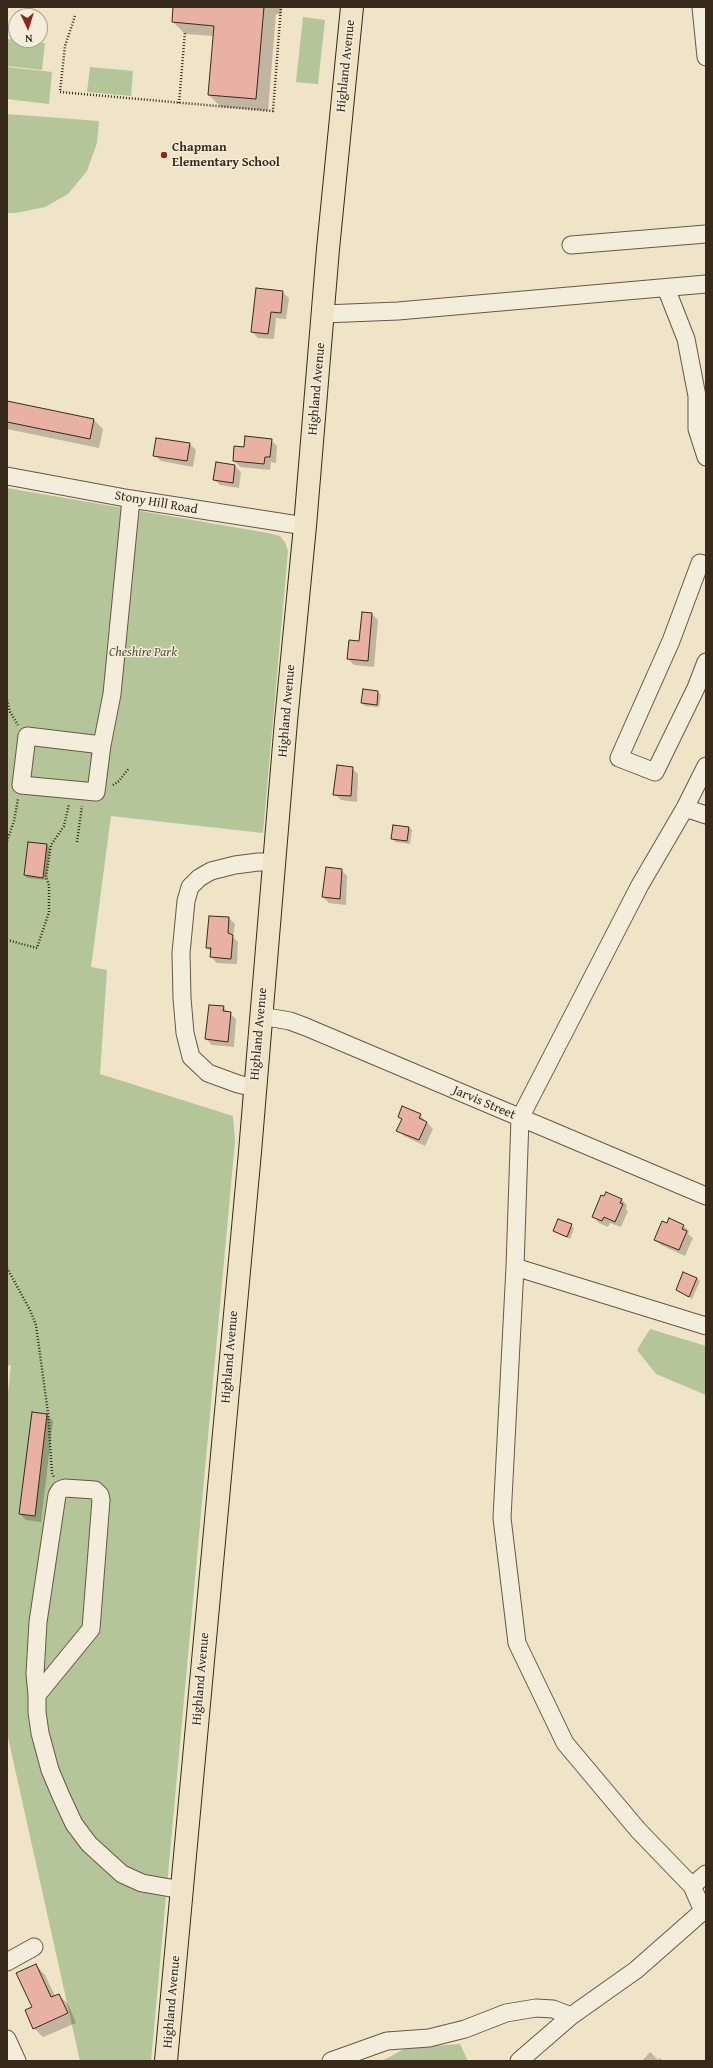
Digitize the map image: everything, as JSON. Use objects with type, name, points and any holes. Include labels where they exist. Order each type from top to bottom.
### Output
[{"type":"highway","name":"Highland Avenue","points":[[166,2061],[352,7]]},
{"type":"street","points":[[701,7],[706,57]]},
{"type":"street","points":[[571,245],[706,234]]},
{"type":"street","points":[[324,314],[398,311],[706,284]]},
{"type":"street","points":[[666,288],[686,339],[697,396],[697,429],[706,457]]},
{"type":"street","name":"Stony Hill Road","points":[[7,476],[131,499],[305,526]]},
{"type":"street","points":[[102,745],[27,736],[21,785],[96,792],[102,745],[112,694],[131,499]]},
{"type":"street","points":[[706,565],[700,563],[671,641],[619,758],[655,772],[701,690],[706,662]]},
{"type":"street","points":[[520,2061],[571,2016],[636,1970],[705,1913],[692,1886],[638,1830],[565,1743],[517,1643],[502,1518],[515,1267],[520,1118],[640,885],[685,808],[706,766]]},
{"type":"street","points":[[685,808],[706,815]]},
{"type":"street","points":[[255,1088],[238,1084],[208,1073],[191,1057],[185,1033],[182,998],[183,931],[186,901],[190,887],[199,878],[211,871],[235,865],[258,862],[274,862]]},
{"type":"street","name":"Jarvis Street","points":[[261,1016],[290,1020],[706,1196]]},
{"type":"street","points":[[515,1267],[706,1326]]},
{"type":"street","points":[[37,1695],[91,1629],[93,1620],[102,1500],[100,1495],[95,1490],[76,1488],[60,1490],[57,1495],[38,1622],[35,1674],[37,1712],[40,1733],[50,1770],[74,1824],[89,1844],[122,1874],[142,1883],[182,1890]]},
{"type":"street","points":[[692,1886],[706,1874]]},
{"type":"street","points":[[7,1962],[34,1947]]},
{"type":"street","points":[[331,2061],[387,2041],[429,2038],[465,2029],[506,2013],[536,2008],[553,2009],[571,2016]]},
{"type":"street","points":[[7,2039],[17,2061]]},
{"type":"path","points":[[75,16],[65,46],[60,92],[272,111],[281,7]]},
{"type":"path","points":[[179,103],[185,32]]},
{"type":"path","points":[[7,700],[10,712],[27,736]]},
{"type":"path","points":[[7,841],[14,821],[21,785]]},
{"type":"path","points":[[77,791],[77,842]]},
{"type":"path","points":[[7,940],[37,948],[49,912],[49,884],[46,878],[51,845],[64,826],[77,791]]},
{"type":"path","points":[[7,1268],[30,1310],[36,1325],[48,1413],[52,1473],[60,1490]]},
{"type":"green space","points":[[303,17],[325,20],[318,84],[296,82]]},
{"type":"green space","points":[[7,39],[8,48],[44,48],[42,70],[7,66]]},
{"type":"green space","points":[[7,67],[52,72],[49,104],[7,99]]},
{"type":"green space","points":[[90,67],[133,71],[131,96],[87,92]]},
{"type":"green space","points":[[7,114],[99,121],[97,143],[87,171],[68,194],[45,207],[16,213],[7,213]]},
{"type":"green space","name":"Cheshire Park","points":[[7,488],[268,533],[280,536],[285,542],[288,551],[263,833],[111,816],[91,967],[107,970],[100,1074],[233,1116],[235,1141],[151,2061],[80,2061],[7,1733],[7,1402],[11,1365],[7,1366]]},
{"type":"green space","points":[[650,1329],[706,1346],[706,1395],[656,1374],[637,1350]]},
{"type":"green space","points":[[460,2044],[468,2061],[382,2061],[406,2048]]},
{"type":"building","points":[[173,7],[264,7],[256,99],[208,95],[214,26],[172,22]]},
{"type":"building","points":[[256,288],[283,291],[281,313],[271,312],[268,334],[251,332]]},
{"type":"building","points":[[7,401],[94,419],[90,439],[7,422]]},
{"type":"building","points":[[245,436],[272,439],[270,457],[265,457],[264,464],[233,461],[234,446],[244,447]]},
{"type":"building","points":[[156,438],[190,443],[187,461],[153,456]]},
{"type":"building","points":[[216,462],[235,465],[233,483],[213,480]]},
{"type":"building","points":[[362,612],[372,613],[368,661],[347,659],[349,640],[359,641]]},
{"type":"building","points":[[363,689],[378,691],[377,705],[361,703]]},
{"type":"building","points":[[337,765],[353,767],[351,796],[333,795]]},
{"type":"building","points":[[393,825],[409,827],[407,841],[391,839]]},
{"type":"building","points":[[28,842],[47,844],[43,878],[24,875]]},
{"type":"building","points":[[326,867],[342,869],[340,899],[322,897]]},
{"type":"building","points":[[209,916],[229,917],[228,933],[233,935],[231,959],[210,957],[211,948],[206,948]]},
{"type":"building","points":[[209,1005],[224,1006],[223,1011],[231,1012],[228,1042],[205,1039]]},
{"type":"building","points":[[402,1106],[421,1114],[419,1118],[427,1122],[419,1140],[396,1131],[402,1119],[398,1117]]},
{"type":"building","points":[[606,1192],[622,1199],[620,1203],[623,1204],[615,1222],[604,1217],[602,1221],[592,1217],[601,1195],[604,1196]]},
{"type":"building","points":[[669,1218],[684,1225],[682,1229],[687,1231],[679,1250],[654,1240],[662,1221],[667,1223]]},
{"type":"building","points":[[558,1219],[572,1224],[567,1237],[553,1231]]},
{"type":"building","points":[[683,1272],[697,1278],[689,1297],[676,1290]]},
{"type":"building","points":[[32,1412],[47,1414],[35,1516],[19,1514]]},
{"type":"building","points":[[36,1964],[51,1997],[59,1994],[68,2013],[33,2029],[25,2010],[32,2007],[16,1973]]},
{"type":"place","name":"Chapman Elementary School","points":[[164,155]]}]
